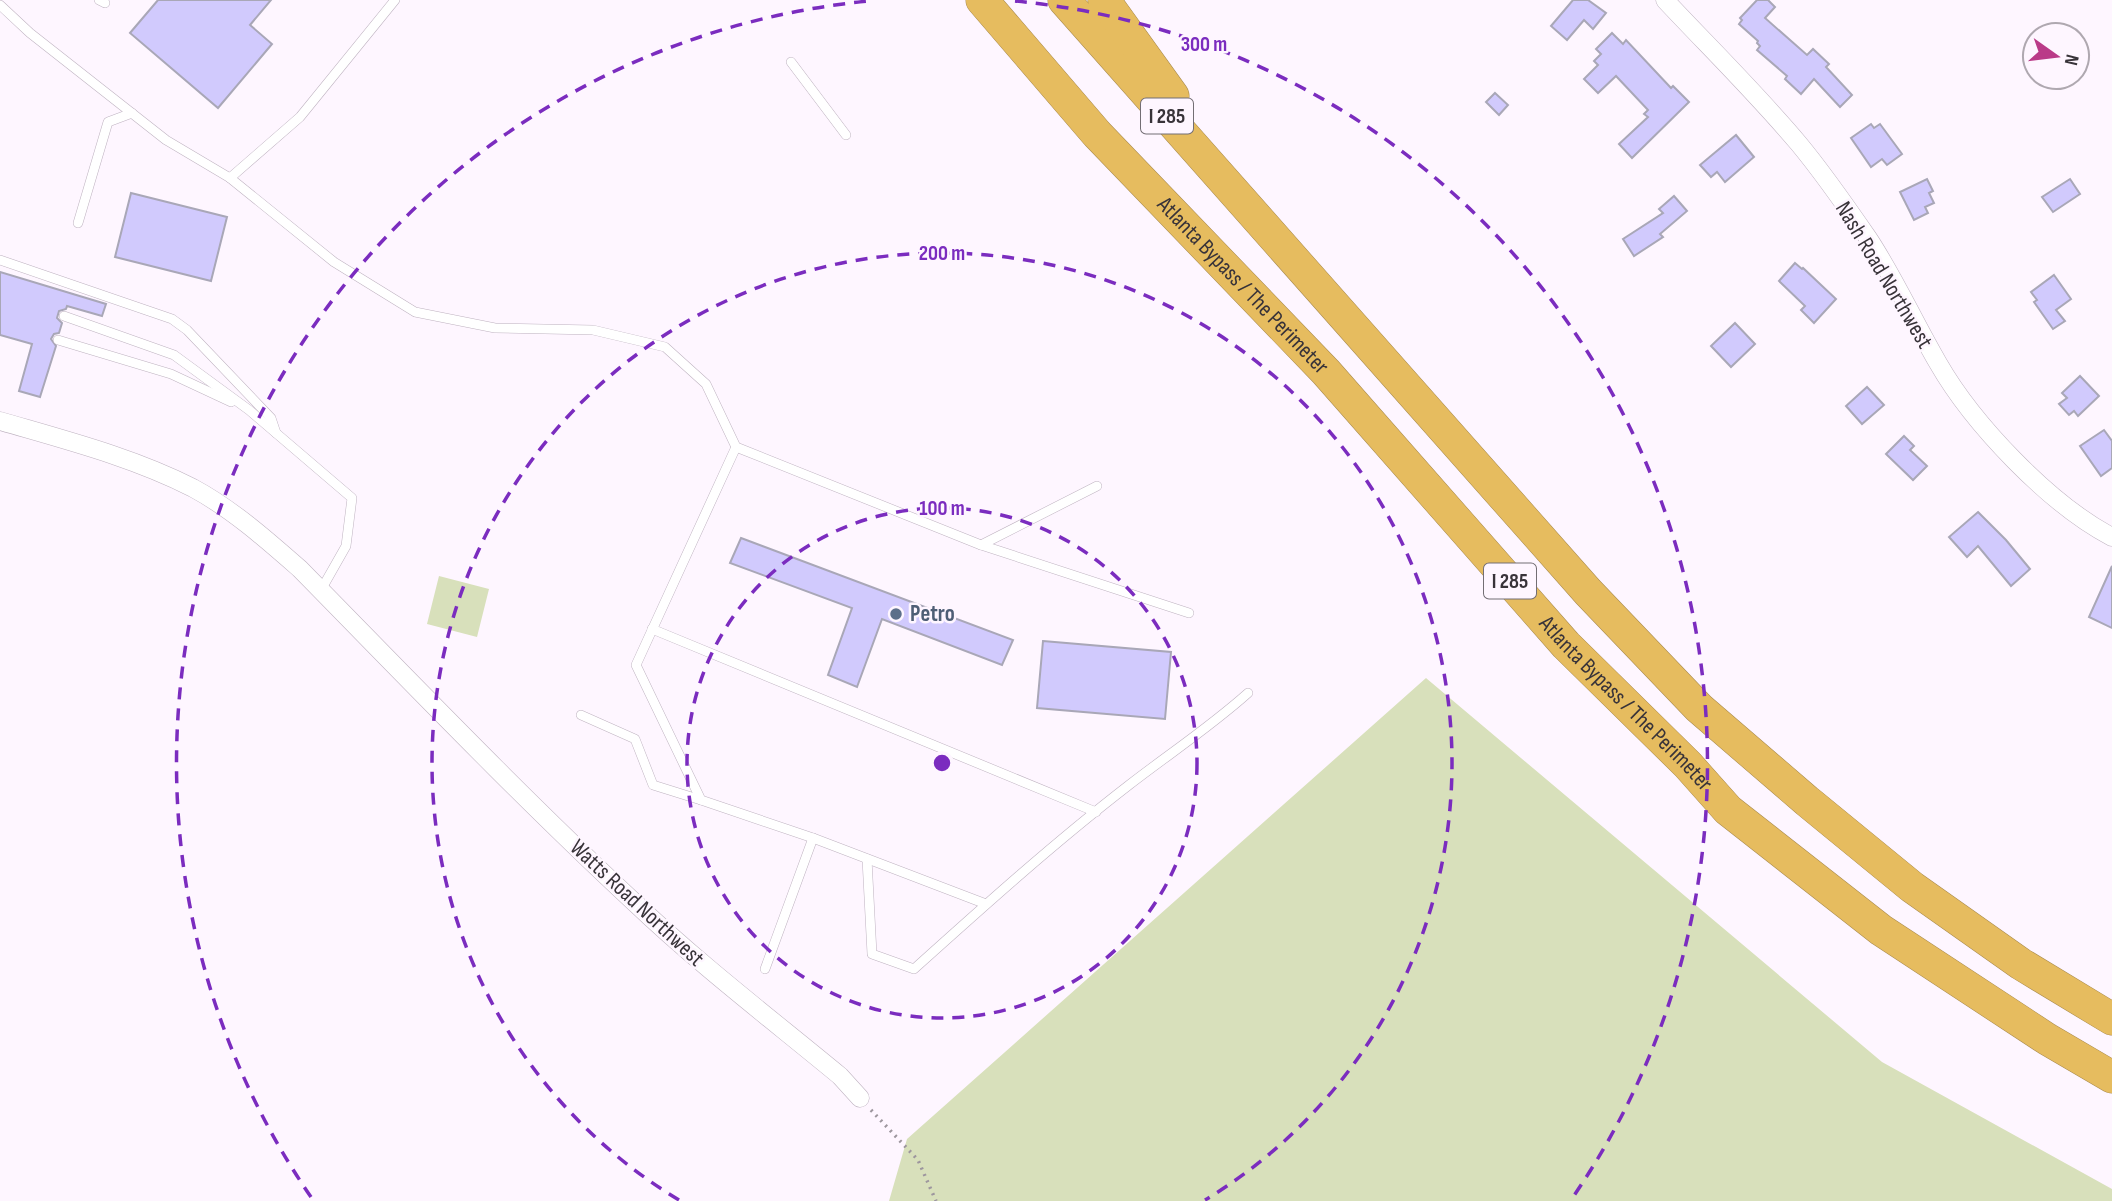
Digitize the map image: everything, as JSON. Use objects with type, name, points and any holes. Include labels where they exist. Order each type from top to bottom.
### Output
[{"type":"highway","points":[[959,0],[1097,134]]},
{"type":"highway","name":"Atlanta Bypass / The Perimeter","points":[[982,0],[1097,134],[1326,372],[1566,645],[1688,765],[1728,810],[1881,930],[2047,1039],[2112,1077]]},
{"type":"highway","name":"I 285","points":[[1064,0],[1588,593],[1699,708],[1912,887],[2021,964],[2112,1020]]},
{"type":"highway","points":[[1104,0],[1269,231]]},
{"type":"street","name":"Nash Road Northwest","points":[[1665,0],[1799,145],[1869,239],[1939,365],[1963,402],[1999,444],[2064,505],[2093,527],[2112,537]]},
{"type":"street","name":"Watts Road Northwest","points":[[0,421],[130,461],[194,489],[264,537],[321,590],[535,808],[635,903],[693,956],[840,1076],[860,1098]]},
{"type":"lane","points":[[230,177],[300,117],[395,0]]},
{"type":"lane","points":[[0,5],[30,33],[166,140],[230,177],[334,262],[415,312],[495,328],[593,331],[665,347],[706,384],[736,447],[981,545],[1189,613]]},
{"type":"lane","points":[[791,62],[846,135]]},
{"type":"lane","points":[[78,223],[108,122],[132,113]]},
{"type":"lane","points":[[0,260],[172,319],[192,335],[271,418],[277,434]]},
{"type":"lane","points":[[64,316],[174,355],[249,410],[352,498],[346,546],[321,590]]},
{"type":"lane","points":[[58,340],[171,374],[249,410]]},
{"type":"lane","points":[[701,800],[636,665],[736,447]]},
{"type":"lane","points":[[981,545],[1097,485]]},
{"type":"lane","points":[[652,629],[1096,812]]},
{"type":"lane","points":[[867,859],[872,954],[914,969],[986,904],[1096,812],[1217,721],[1248,693]]},
{"type":"lane","points":[[581,715],[635,739],[653,785],[813,838],[986,904]]},
{"type":"lane","points":[[765,969],[813,838]]},
{"type":"path","points":[[860,1098],[918,1160],[936,1201]]},
{"type":"green space","points":[[439,576],[489,589],[477,637],[427,624]]},
{"type":"green space","points":[[1426,678],[1882,1062],[2112,1189],[2112,1201],[889,1201],[907,1139]]},
{"type":"building","points":[[158,0],[271,0],[250,25],[272,44],[218,108],[130,33]]},
{"type":"building","points":[[1573,0],[1588,0],[1606,13],[1593,29],[1584,20],[1567,40],[1551,26]]},
{"type":"building","points":[[1757,0],[1768,0],[1775,7],[1765,18],[1807,55],[1813,49],[1829,64],[1826,67],[1852,95],[1840,107],[1814,79],[1801,94],[1785,79],[1787,76],[1757,50],[1760,46],[1758,41],[1739,24],[1742,20],[1740,18]]},
{"type":"building","points":[[1612,33],[1623,44],[1626,40],[1671,88],[1673,86],[1689,102],[1632,158],[1619,144],[1648,117],[1644,114],[1648,110],[1616,76],[1598,93],[1584,79],[1598,65],[1594,61],[1601,54],[1596,49]]},
{"type":"building","points":[[1495,93],[1508,105],[1499,115],[1486,102]]},
{"type":"building","points":[[1871,124],[1874,128],[1880,124],[1902,154],[1887,165],[1882,159],[1871,167],[1851,138]]},
{"type":"building","points":[[1736,135],[1754,157],[1725,182],[1717,172],[1711,177],[1700,165]]},
{"type":"building","points":[[1927,179],[1933,191],[1929,193],[1934,203],[1925,207],[1928,213],[1914,220],[1900,192]]},
{"type":"building","points":[[2070,179],[2080,194],[2053,212],[2042,197]]},
{"type":"building","points":[[131,193],[227,217],[211,281],[115,257]]},
{"type":"building","points":[[1674,196],[1687,211],[1660,234],[1663,237],[1634,256],[1623,239],[1663,213],[1659,209]]},
{"type":"building","points":[[1795,263],[1836,299],[1814,323],[1801,310],[1805,306],[1779,281]]},
{"type":"building","points":[[0,272],[106,304],[102,316],[67,306],[59,311],[57,318],[62,323],[59,333],[54,334],[51,339],[56,346],[40,397],[19,391],[32,344],[0,335]]},
{"type":"building","points":[[2054,275],[2071,299],[2056,310],[2065,321],[2053,329],[2034,302],[2037,300],[2031,292]]},
{"type":"building","points":[[1735,323],[1755,344],[1731,367],[1711,346]]},
{"type":"building","points":[[2080,376],[2099,396],[2078,416],[2074,411],[2069,415],[2059,404],[2067,398],[2062,393]]},
{"type":"building","points":[[1867,387],[1884,405],[1862,424],[1846,406]]},
{"type":"building","points":[[2104,430],[2112,441],[2112,468],[2101,476],[2080,446]]},
{"type":"building","points":[[1904,436],[1914,446],[1910,450],[1927,466],[1913,480],[1886,454]]},
{"type":"building","points":[[1978,512],[2030,569],[2011,586],[1978,546],[1967,557],[1949,537]]},
{"type":"building","name":"Petro","points":[[741,538],[1013,640],[1002,665],[882,619],[857,687],[828,675],[852,608],[730,563]]},
{"type":"building","points":[[2112,566],[2112,628],[2089,617]]},
{"type":"building","points":[[1043,641],[1171,652],[1165,719],[1037,708]]},
{"type":"place","name":"Petro","points":[[896,614]]}]
